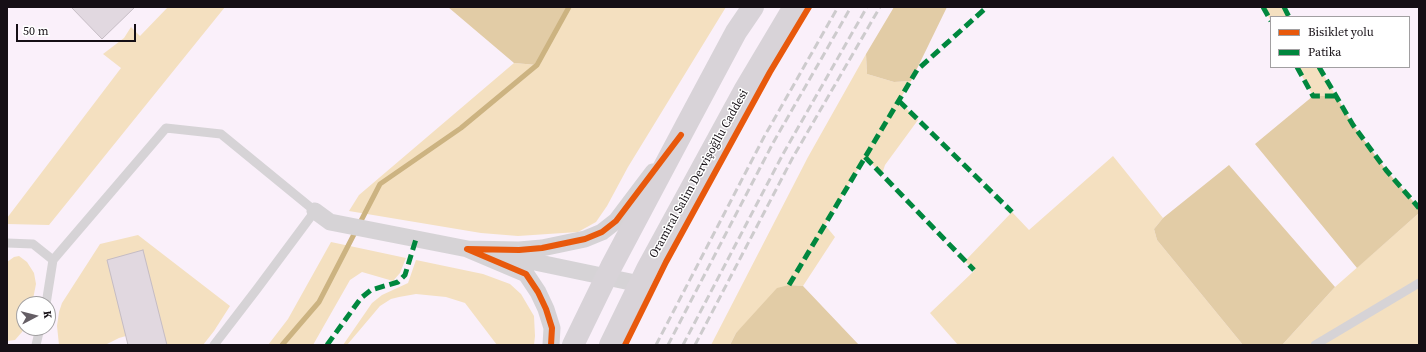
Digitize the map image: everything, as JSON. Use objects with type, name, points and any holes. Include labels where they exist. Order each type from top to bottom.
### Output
[{"type":"main road","points":[[573,345],[607,276],[681,135],[736,32],[753,7]]},
{"type":"main road","name":"Oramiral Salim Dervişoğllu Caddesi","points":[[610,345],[640,284],[744,91],[794,7]]},
{"type":"street","points":[[467,249],[519,250],[542,248],[585,239],[602,232],[616,221],[681,135]]},
{"type":"street","points":[[315,212],[330,222],[607,276],[640,284]]},
{"type":"street","points":[[467,249],[526,274],[538,292],[546,309],[552,328],[551,345]]},
{"type":"lane","points":[[47,296],[53,260],[166,128],[221,134],[315,212],[214,345]]},
{"type":"lane","points":[[7,243],[33,244],[53,260]]},
{"type":"lane","points":[[1315,345],[1419,282]]},
{"type":"shaded area","points":[[168,7],[225,7],[49,225],[7,224],[7,218],[121,68],[103,54],[124,38],[131,27],[140,36]]},
{"type":"shaded area","points":[[448,7],[569,7],[537,65],[514,63]]},
{"type":"shaded area","points":[[569,7],[726,7],[596,222],[578,232],[518,236],[481,233],[349,211],[359,195],[514,63],[537,65]]},
{"type":"shaded area","points":[[894,7],[947,7],[911,81],[894,82],[867,74],[866,54]]},
{"type":"shaded area","points":[[1263,7],[1284,7],[1288,16],[1270,16],[1270,19]]},
{"type":"shaded area","points":[[866,54],[867,74],[894,82],[911,81],[899,101],[918,120],[885,165],[882,174],[865,157],[825,225],[835,237],[803,286],[789,285],[736,333],[730,345],[711,345],[808,157]]},
{"type":"shaded area","points":[[1298,68],[1320,68],[1336,96],[1313,96]]},
{"type":"shaded area","points":[[1313,96],[1336,96],[1353,125],[1386,170],[1419,208],[1419,213],[1357,268],[1255,144]]},
{"type":"shaded area","points":[[1113,156],[1163,218],[1154,229],[1157,240],[1243,345],[958,345],[930,313],[974,271],[965,261],[1012,212],[1029,230]]},
{"type":"shaded area","points":[[1229,165],[1335,287],[1281,345],[1243,345],[1157,240],[1154,229],[1163,218]]},
{"type":"shaded area","points":[[1419,213],[1419,345],[1281,345],[1335,287]]},
{"type":"shaded area","points":[[138,235],[230,306],[214,331],[203,345],[128,345],[126,336],[105,345],[59,345],[57,326],[62,303],[100,244]]},
{"type":"shaded area","points":[[331,242],[406,258],[400,273],[393,281],[362,272],[350,280],[313,345],[268,345],[288,319]]},
{"type":"shaded area","points":[[19,256],[27,262],[34,273],[36,284],[34,296],[16,296],[16,336],[18,336],[15,340],[7,341],[7,262],[14,257]]},
{"type":"shaded area","points":[[416,260],[483,274],[510,284],[521,294],[534,316],[534,345],[497,345],[465,303],[446,297],[416,294],[391,299],[380,306],[347,345],[343,345],[372,303],[382,295],[408,283]]},
{"type":"shaded area","points":[[789,285],[803,286],[859,345],[730,345],[736,333],[777,288]]},
{"type":"building","points":[[71,7],[135,7],[102,39]]},
{"type":"building","points":[[143,250],[167,345],[128,345],[107,260]]},
{"type":"waterway","points":[[282,345],[319,302],[380,184],[461,128],[537,65],[569,7]]},
{"type":"railway","points":[[656,345],[764,137],[838,7]]},
{"type":"railway","points":[[668,345],[773,143],[851,7]]},
{"type":"railway","points":[[683,345],[783,154],[867,7]]},
{"type":"railway","points":[[695,345],[792,159],[880,7]]},
{"type":"marked path","points":[[789,285],[917,70],[987,7]]},
{"type":"marked path","points":[[1263,7],[1270,19]]},
{"type":"marked path","points":[[1284,7],[1288,16]]},
{"type":"marked path","points":[[1298,68],[1313,96],[1336,96]]},
{"type":"marked path","points":[[1320,68],[1353,125],[1386,170],[1419,208]]},
{"type":"marked path","points":[[899,101],[1012,212]]},
{"type":"marked path","points":[[865,157],[974,270]]},
{"type":"marked path","points":[[327,345],[361,298],[371,290],[398,282],[405,275],[416,239]]},
{"type":"cycle path","points":[[625,345],[666,262],[770,72],[809,7]]},
{"type":"cycle path","points":[[551,345],[552,328],[546,309],[538,292],[526,274],[467,249],[519,250],[542,248],[585,239],[602,232],[616,221],[681,135]]}]
